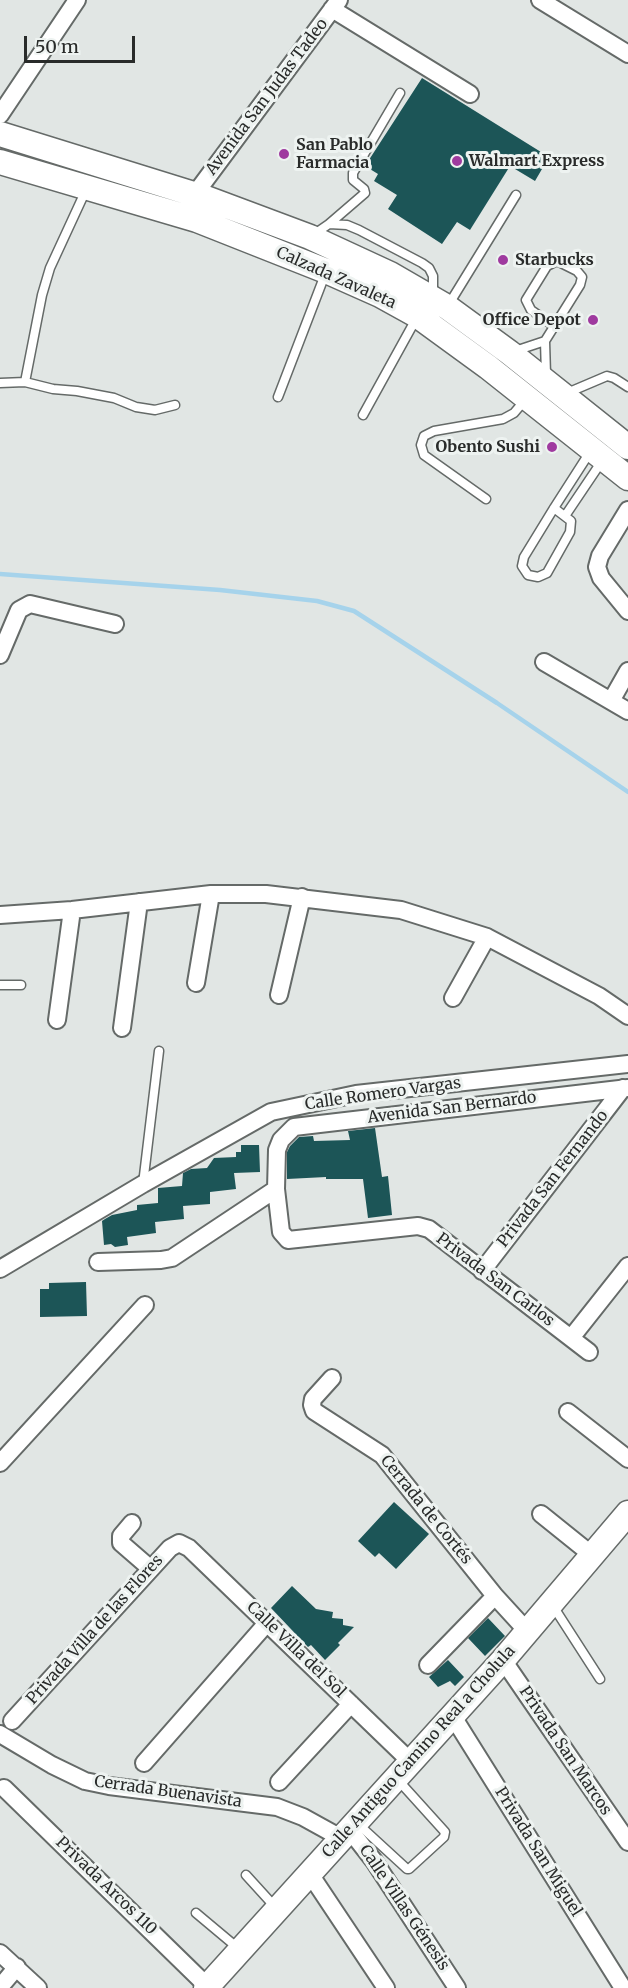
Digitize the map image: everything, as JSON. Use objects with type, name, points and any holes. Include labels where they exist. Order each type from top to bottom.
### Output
[{"type":"main road","name":"Calzada Zavaleta","points":[[0,134],[319,231],[390,274],[433,307],[527,397],[628,478]]},
{"type":"main road","name":"Calzada Zavaleta","points":[[0,162],[197,220],[380,295],[433,307],[510,353],[628,447]]},
{"type":"main road","name":"Calle Antiguo Camino Real a Cholula","points":[[206,1987],[503,1660],[628,1513]]},
{"type":"street","points":[[0,115],[77,0]]},
{"type":"street","points":[[540,0],[628,54]]},
{"type":"street","points":[[336,5],[470,94]]},
{"type":"street","name":"Avenida San Judas Tadeo","points":[[195,194],[336,5]]},
{"type":"street","points":[[628,510],[600,556],[597,567],[601,578],[628,611]]},
{"type":"street","points":[[0,655],[19,610],[30,604],[116,624]]},
{"type":"street","points":[[544,662],[628,711]]},
{"type":"street","points":[[611,701],[628,670]]},
{"type":"street","points":[[196,983],[211,894]]},
{"type":"street","points":[[0,915],[72,910],[211,894],[266,894],[302,897],[401,910],[487,937],[599,996],[628,1016]]},
{"type":"street","points":[[279,995],[302,897]]},
{"type":"street","points":[[122,1028],[139,902]]},
{"type":"street","points":[[57,1020],[72,910]]},
{"type":"street","points":[[453,998],[487,937]]},
{"type":"street","name":"Calle Romero Vargas","points":[[0,1269],[143,1184],[279,1109],[374,1092],[628,1064]]},
{"type":"street","name":"Avenida San Bernardo","points":[[276,1189],[277,1150],[281,1140],[294,1127],[625,1088]]},
{"type":"street","name":"Privada San Fernando","points":[[482,1271],[625,1088]]},
{"type":"street","points":[[98,1262],[172,1258],[276,1189]]},
{"type":"street","name":"Privada San Carlos","points":[[276,1189],[281,1232],[288,1240],[418,1226],[429,1229],[590,1352]]},
{"type":"street","points":[[572,1338],[628,1266]]},
{"type":"street","points":[[0,1463],[145,1305]]},
{"type":"street","name":"Cerrada de Cortés","points":[[332,1378],[313,1399],[314,1411],[382,1455],[495,1596],[527,1631]]},
{"type":"street","points":[[568,1412],[628,1459]]},
{"type":"street","points":[[541,1514],[592,1555]]},
{"type":"street","points":[[132,1523],[121,1536],[121,1543],[151,1569]]},
{"type":"street","name":"Privada Villa de las Flores","points":[[12,1721],[170,1548],[179,1543]]},
{"type":"street","name":"Calle Villa del Sol","points":[[179,1543],[189,1548],[351,1704],[402,1769]]},
{"type":"street","points":[[428,1665],[495,1596]]},
{"type":"street","points":[[144,1763],[267,1623]]},
{"type":"street","name":"Privada San Marcos","points":[[503,1660],[628,1842]]},
{"type":"street","points":[[279,1782],[351,1704]]},
{"type":"street","name":"Privada San Miguel","points":[[452,1715],[623,1988]]},
{"type":"street","name":"Cerrada Buenavista","points":[[0,1734],[52,1765],[85,1781],[277,1807],[349,1830]]},
{"type":"street","name":"Privada Arcos 110","points":[[4,1788],[206,1987]]},
{"type":"street","name":"Calle Villas Génesis","points":[[349,1830],[374,1861],[457,1988]]},
{"type":"street","points":[[310,1874],[386,1988]]},
{"type":"street","points":[[0,1953],[38,1988]]},
{"type":"street","points":[[0,1987],[17,1967]]},
{"type":"lane","points":[[319,231],[365,193],[364,189],[353,180],[354,173],[400,93]]},
{"type":"lane","points":[[25,382],[42,295],[50,268],[87,187]]},
{"type":"lane","points":[[363,414],[433,307],[516,195]]},
{"type":"lane","points":[[510,353],[545,341],[580,285],[582,277],[577,271],[557,261],[547,266],[526,300],[531,310],[554,326]]},
{"type":"lane","points":[[278,398],[326,271]]},
{"type":"lane","points":[[545,341],[554,388],[607,376],[628,387]]},
{"type":"lane","points":[[0,383],[25,382],[53,389],[77,391],[114,398],[136,407],[154,410],[175,405]]},
{"type":"lane","points":[[486,499],[424,455],[421,445],[424,436],[434,431],[503,419],[514,413],[527,397]]},
{"type":"lane","points":[[554,508],[571,521],[570,532],[547,573],[538,577],[528,574],[522,566],[524,557],[554,508],[598,454]]},
{"type":"lane","points":[[565,516],[598,454]]},
{"type":"lane","points":[[0,984],[21,986]]},
{"type":"lane","points":[[143,1184],[159,1051]]},
{"type":"lane","points":[[551,1603],[600,1679]]},
{"type":"lane","points":[[349,1830],[407,1869],[444,1837],[445,1832],[402,1769]]},
{"type":"lane","points":[[246,1875],[277,1909]]},
{"type":"lane","points":[[196,1913],[240,1950]]},
{"type":"building","name":"Walmart Express","points":[[422,78],[549,157],[535,181],[510,166],[470,230],[457,222],[442,244],[388,209],[397,195],[374,181],[378,174],[365,166]]},
{"type":"building","points":[[375,1128],[382,1177],[388,1176],[392,1215],[368,1218],[363,1179],[326,1179],[326,1177],[287,1179],[287,1152],[299,1137],[313,1136],[314,1141],[350,1140],[348,1131]]},
{"type":"building","points":[[241,1145],[259,1145],[260,1172],[234,1173],[236,1189],[210,1192],[210,1204],[183,1206],[184,1219],[155,1222],[156,1233],[127,1237],[128,1245],[115,1247],[111,1244],[104,1245],[102,1221],[112,1215],[137,1210],[137,1205],[158,1203],[158,1188],[182,1186],[183,1173],[191,1169],[207,1168],[214,1158],[236,1157],[236,1152],[241,1152]]},
{"type":"building","points":[[86,1282],[87,1316],[40,1317],[40,1289],[49,1289],[49,1283]]},
{"type":"building","points":[[394,1502],[429,1534],[396,1569],[379,1553],[375,1557],[358,1541]]},
{"type":"building","points":[[292,1586],[316,1609],[333,1612],[332,1618],[343,1619],[343,1625],[354,1627],[325,1660],[311,1645],[308,1647],[271,1608]]},
{"type":"building","points":[[488,1618],[505,1636],[485,1656],[468,1638]]},
{"type":"building","points":[[448,1660],[464,1677],[455,1686],[450,1681],[438,1687],[429,1677]]},
{"type":"waterway","points":[[0,574],[220,590],[317,601],[354,611],[497,703],[628,792]]},
{"type":"place","name":"San Pablo Farmacia","points":[[284,154]]},
{"type":"place","name":"Walmart Express","points":[[457,161]]},
{"type":"place","name":"Starbucks","points":[[503,260]]},
{"type":"place","name":"Office Depot","points":[[593,320]]},
{"type":"place","name":"Obento Sushi","points":[[552,447]]}]
